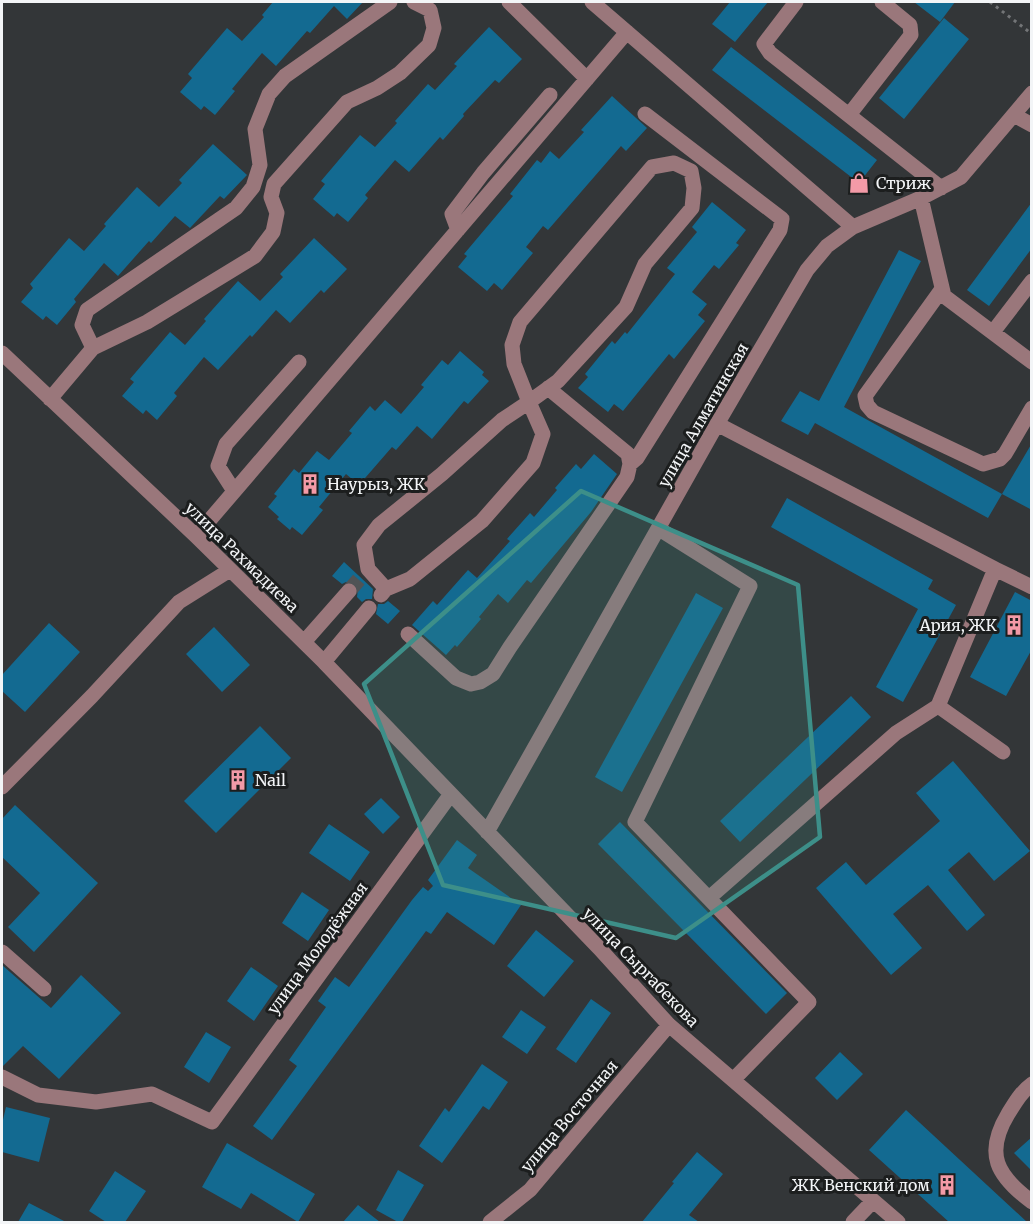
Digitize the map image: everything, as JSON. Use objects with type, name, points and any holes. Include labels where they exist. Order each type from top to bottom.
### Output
[{"type":"street","points":[[93,348],[82,325],[87,310],[236,208],[253,187],[260,165],[255,129],[269,94],[285,76],[390,2]]},
{"type":"street","points":[[50,399],[93,348],[147,322],[255,256],[273,232],[277,213],[271,197],[274,184],[347,102],[377,88],[400,73],[429,45],[434,28],[430,10],[414,2]]},
{"type":"street","points":[[509,2],[587,79]]},
{"type":"street","points":[[592,2],[853,227]]},
{"type":"street","points":[[796,2],[764,44],[770,53],[941,188]]},
{"type":"street","points":[[849,115],[911,35],[910,25],[882,2]]},
{"type":"street","points":[[196,536],[627,32]]},
{"type":"street","name":"улица Алматинская","points":[[487,832],[717,424],[807,270],[827,246],[853,227],[921,198],[961,177],[1032,93]]},
{"type":"street","points":[[458,230],[452,214],[483,173],[550,95]]},
{"type":"street","points":[[630,464],[637,458],[780,230],[782,219],[645,114]]},
{"type":"street","points":[[1014,115],[1032,125]]},
{"type":"street","points":[[529,402],[502,420],[442,474],[379,525],[364,545],[365,573],[383,592],[410,579],[482,521],[533,463],[543,434],[529,402],[514,364],[512,345],[520,322],[652,167],[674,163],[691,171],[694,188],[692,208],[645,264],[626,307],[558,381],[529,402]]},
{"type":"street","points":[[260,165],[274,184]]},
{"type":"street","points":[[921,198],[944,296],[1032,362]]},
{"type":"street","points":[[993,332],[1032,280]]},
{"type":"street","points":[[942,289],[865,396],[867,405],[873,412],[983,464],[1000,459],[1005,454],[1032,408]]},
{"type":"street","name":"улица Рахмадиева","points":[[2,353],[196,536],[304,642],[451,794]]},
{"type":"street","points":[[234,491],[218,466],[226,444],[298,362]]},
{"type":"street","points":[[408,634],[456,678],[471,684],[485,680],[493,674],[627,477],[630,464],[628,454],[548,388]]},
{"type":"street","points":[[717,424],[995,569],[1029,581]]},
{"type":"street","points":[[659,529],[750,586],[635,822],[809,1002],[733,1080]]},
{"type":"street","points":[[709,898],[896,734],[938,706],[995,569]]},
{"type":"street","points":[[2,787],[92,696],[179,602],[230,570]]},
{"type":"street","points":[[304,642],[349,591]]},
{"type":"street","points":[[324,662],[369,608]]},
{"type":"street","points":[[938,706],[1003,752]]},
{"type":"street","name":"улица Сыргабекова","points":[[451,794],[599,948],[669,1025],[898,1222]]},
{"type":"street","name":"улица Молодёжная","points":[[2,1077],[38,1095],[96,1102],[152,1094],[212,1122],[451,794]]},
{"type":"street","points":[[2,952],[44,989]]},
{"type":"street","name":"улица Восточная","points":[[490,1222],[530,1191],[669,1025]]},
{"type":"street","points":[[1032,1084],[1023,1091],[1006,1118],[995,1143],[999,1168],[1013,1189],[1032,1202]]},
{"type":"street","points":[[853,1222],[873,1201]]},
{"type":"path","points":[[990,2],[1032,34]]},
{"type":"highlighted area","points":[[581,491],[798,585],[820,837],[676,938],[443,885],[364,684]]},
{"type":"building","points":[[273,2],[363,2],[347,19],[334,6],[310,33],[307,31],[276,66],[262,53],[232,89],[235,91],[215,115],[204,106],[201,110],[180,92],[192,78],[188,74],[227,28],[242,41],[264,17],[262,15]]},
{"type":"building","points":[[730,2],[768,2],[735,42],[712,24]]},
{"type":"building","points":[[914,2],[955,2],[940,22]]},
{"type":"building","points":[[944,18],[969,39],[904,119],[879,98]]},
{"type":"building","points":[[489,27],[522,59],[499,83],[495,80],[463,114],[464,116],[443,140],[440,137],[409,172],[395,160],[365,195],[368,198],[348,222],[337,213],[334,217],[313,199],[325,184],[321,181],[360,135],[375,147],[428,84],[435,90],[457,66],[454,64]]},
{"type":"building","points":[[731,47],[877,160],[859,183],[712,70]]},
{"type":"building","points":[[612,96],[647,128],[626,151],[621,146],[548,230],[543,226],[526,247],[533,253],[502,290],[494,283],[487,291],[458,267],[467,256],[464,254],[513,196],[510,194],[537,160],[541,163],[550,151],[559,159],[584,132],[581,130]]},
{"type":"building","points":[[213,144],[247,175],[224,199],[220,196],[190,228],[175,216],[118,276],[104,263],[74,299],[76,302],[57,325],[46,316],[43,320],[21,302],[33,288],[30,284],[69,238],[84,251],[106,226],[104,224],[137,187],[159,207],[182,183],[179,180]]},
{"type":"building","points":[[712,202],[746,230],[736,243],[739,245],[719,269],[714,265],[692,292],[707,304],[698,315],[705,321],[674,359],[669,354],[623,411],[614,404],[608,412],[578,388],[588,377],[585,374],[612,341],[615,344],[625,332],[627,334],[675,274],[667,268],[697,232],[692,227]]},
{"type":"building","points":[[1032,202],[1032,248],[989,306],[967,290]]},
{"type":"building","points":[[314,238],[347,269],[324,293],[321,290],[290,323],[276,310],[218,370],[204,357],[174,393],[177,396],[157,420],[146,410],[143,414],[122,396],[134,382],[130,379],[170,332],[185,345],[206,321],[204,319],[238,281],[260,301],[283,277],[280,274]]},
{"type":"building","points":[[899,250],[921,261],[844,407],[1002,494],[988,518],[815,423],[808,435],[781,421],[800,391],[819,401]]},
{"type":"building","points":[[460,351],[484,372],[482,375],[489,381],[468,404],[464,401],[432,439],[417,426],[396,450],[392,447],[359,485],[346,474],[319,507],[323,510],[302,535],[292,527],[290,530],[277,519],[279,517],[268,507],[277,496],[274,494],[294,469],[299,473],[317,451],[329,460],[352,433],[349,431],[370,406],[375,411],[385,400],[401,414],[424,387],[421,385],[442,360],[448,365]]},
{"type":"building","points":[[1032,443],[1032,510],[1002,494]]},
{"type":"building","points":[[594,454],[617,474],[591,512],[531,583],[527,580],[508,603],[498,594],[479,617],[481,619],[457,647],[455,645],[446,655],[412,625],[433,601],[437,605],[468,570],[477,578],[510,541],[507,539],[530,513],[534,517],[576,464],[581,469]]},
{"type":"building","points":[[787,498],[933,580],[928,589],[956,605],[903,702],[876,687],[918,609],[771,527]]},
{"type":"building","points":[[344,562],[373,589],[372,599],[362,602],[357,597],[358,588],[355,583],[342,584],[332,576]]},
{"type":"building","name":"Ария, ЖК","points":[[1015,592],[1032,601],[1032,649],[1006,696],[970,677]]},
{"type":"building","points":[[696,593],[723,608],[622,792],[595,777]]},
{"type":"building","points":[[388,601],[400,611],[388,624],[376,614],[378,604]]},
{"type":"building","points":[[49,623],[80,652],[25,712],[2,691],[2,675]]},
{"type":"building","points":[[214,627],[250,665],[222,692],[186,654]]},
{"type":"building","points":[[851,696],[871,717],[740,842],[720,821]]},
{"type":"building","name":"Nail","points":[[260,726],[291,758],[216,833],[184,801]]},
{"type":"building","points":[[953,761],[1030,851],[994,881],[969,852],[948,870],[985,915],[967,931],[928,885],[893,914],[922,948],[891,975],[816,888],[846,862],[866,885],[940,821],[916,793]]},
{"type":"building","points":[[381,798],[400,817],[383,834],[364,814]]},
{"type":"building","points":[[15,805],[98,883],[34,952],[8,927],[40,893],[2,857],[2,819]]},
{"type":"building","points":[[620,822],[787,993],[766,1014],[598,844]]},
{"type":"building","points":[[329,824],[370,852],[350,881],[309,853]]},
{"type":"building","points":[[457,840],[477,855],[468,868],[521,905],[494,945],[447,912],[431,934],[426,931],[272,1140],[253,1126],[297,1066],[289,1060],[326,1007],[318,1001],[335,977],[349,987],[412,900],[423,887],[428,891],[433,886],[428,880]]},
{"type":"building","points":[[302,892],[329,910],[308,941],[282,923]]},
{"type":"building","points":[[536,930],[574,961],[544,997],[507,966]]},
{"type":"building","points":[[2,965],[51,1008],[81,975],[121,1013],[59,1079],[23,1046],[2,1067]]},
{"type":"building","points":[[251,967],[278,986],[254,1021],[227,1001]]},
{"type":"building","points":[[591,999],[611,1013],[576,1063],[556,1049]]},
{"type":"building","points":[[521,1010],[546,1027],[527,1054],[502,1037]]},
{"type":"building","points":[[206,1032],[231,1047],[209,1083],[184,1067]]},
{"type":"building","points":[[840,1052],[863,1074],[837,1100],[815,1078]]},
{"type":"building","points":[[482,1064],[508,1082],[489,1110],[483,1106],[442,1163],[419,1146],[445,1108],[449,1112]]},
{"type":"building","points":[[6,1107],[50,1118],[39,1162],[2,1152],[2,1124]]},
{"type":"building","name":"ЖК Венский дом","points":[[906,1110],[1027,1222],[949,1222],[869,1150]]},
{"type":"building","points":[[1032,1137],[1032,1171],[1014,1153]]},
{"type":"building","points":[[227,1143],[315,1194],[298,1222],[251,1193],[241,1209],[202,1187]]},
{"type":"building","points":[[697,1152],[723,1174],[689,1215],[699,1222],[642,1222],[674,1183],[672,1182]]},
{"type":"building","points":[[398,1170],[424,1185],[402,1222],[376,1210]]},
{"type":"building","points":[[115,1171],[146,1191],[125,1222],[106,1222],[89,1211]]},
{"type":"building","points":[[29,1203],[66,1222],[18,1222]]},
{"type":"building","points":[[358,1205],[380,1222],[343,1222]]},
{"type":"tunnel","points":[[349,591],[361,577]]},
{"type":"place","name":"Стриж","points":[[859,183]]},
{"type":"place","name":"Наурыз, ЖК","points":[[310,484]]},
{"type":"place","name":"Ария, ЖК","points":[[1014,625]]},
{"type":"place","name":"Nail","points":[[238,780]]},
{"type":"place","name":"ЖК Венский дом","points":[[947,1185]]}]
